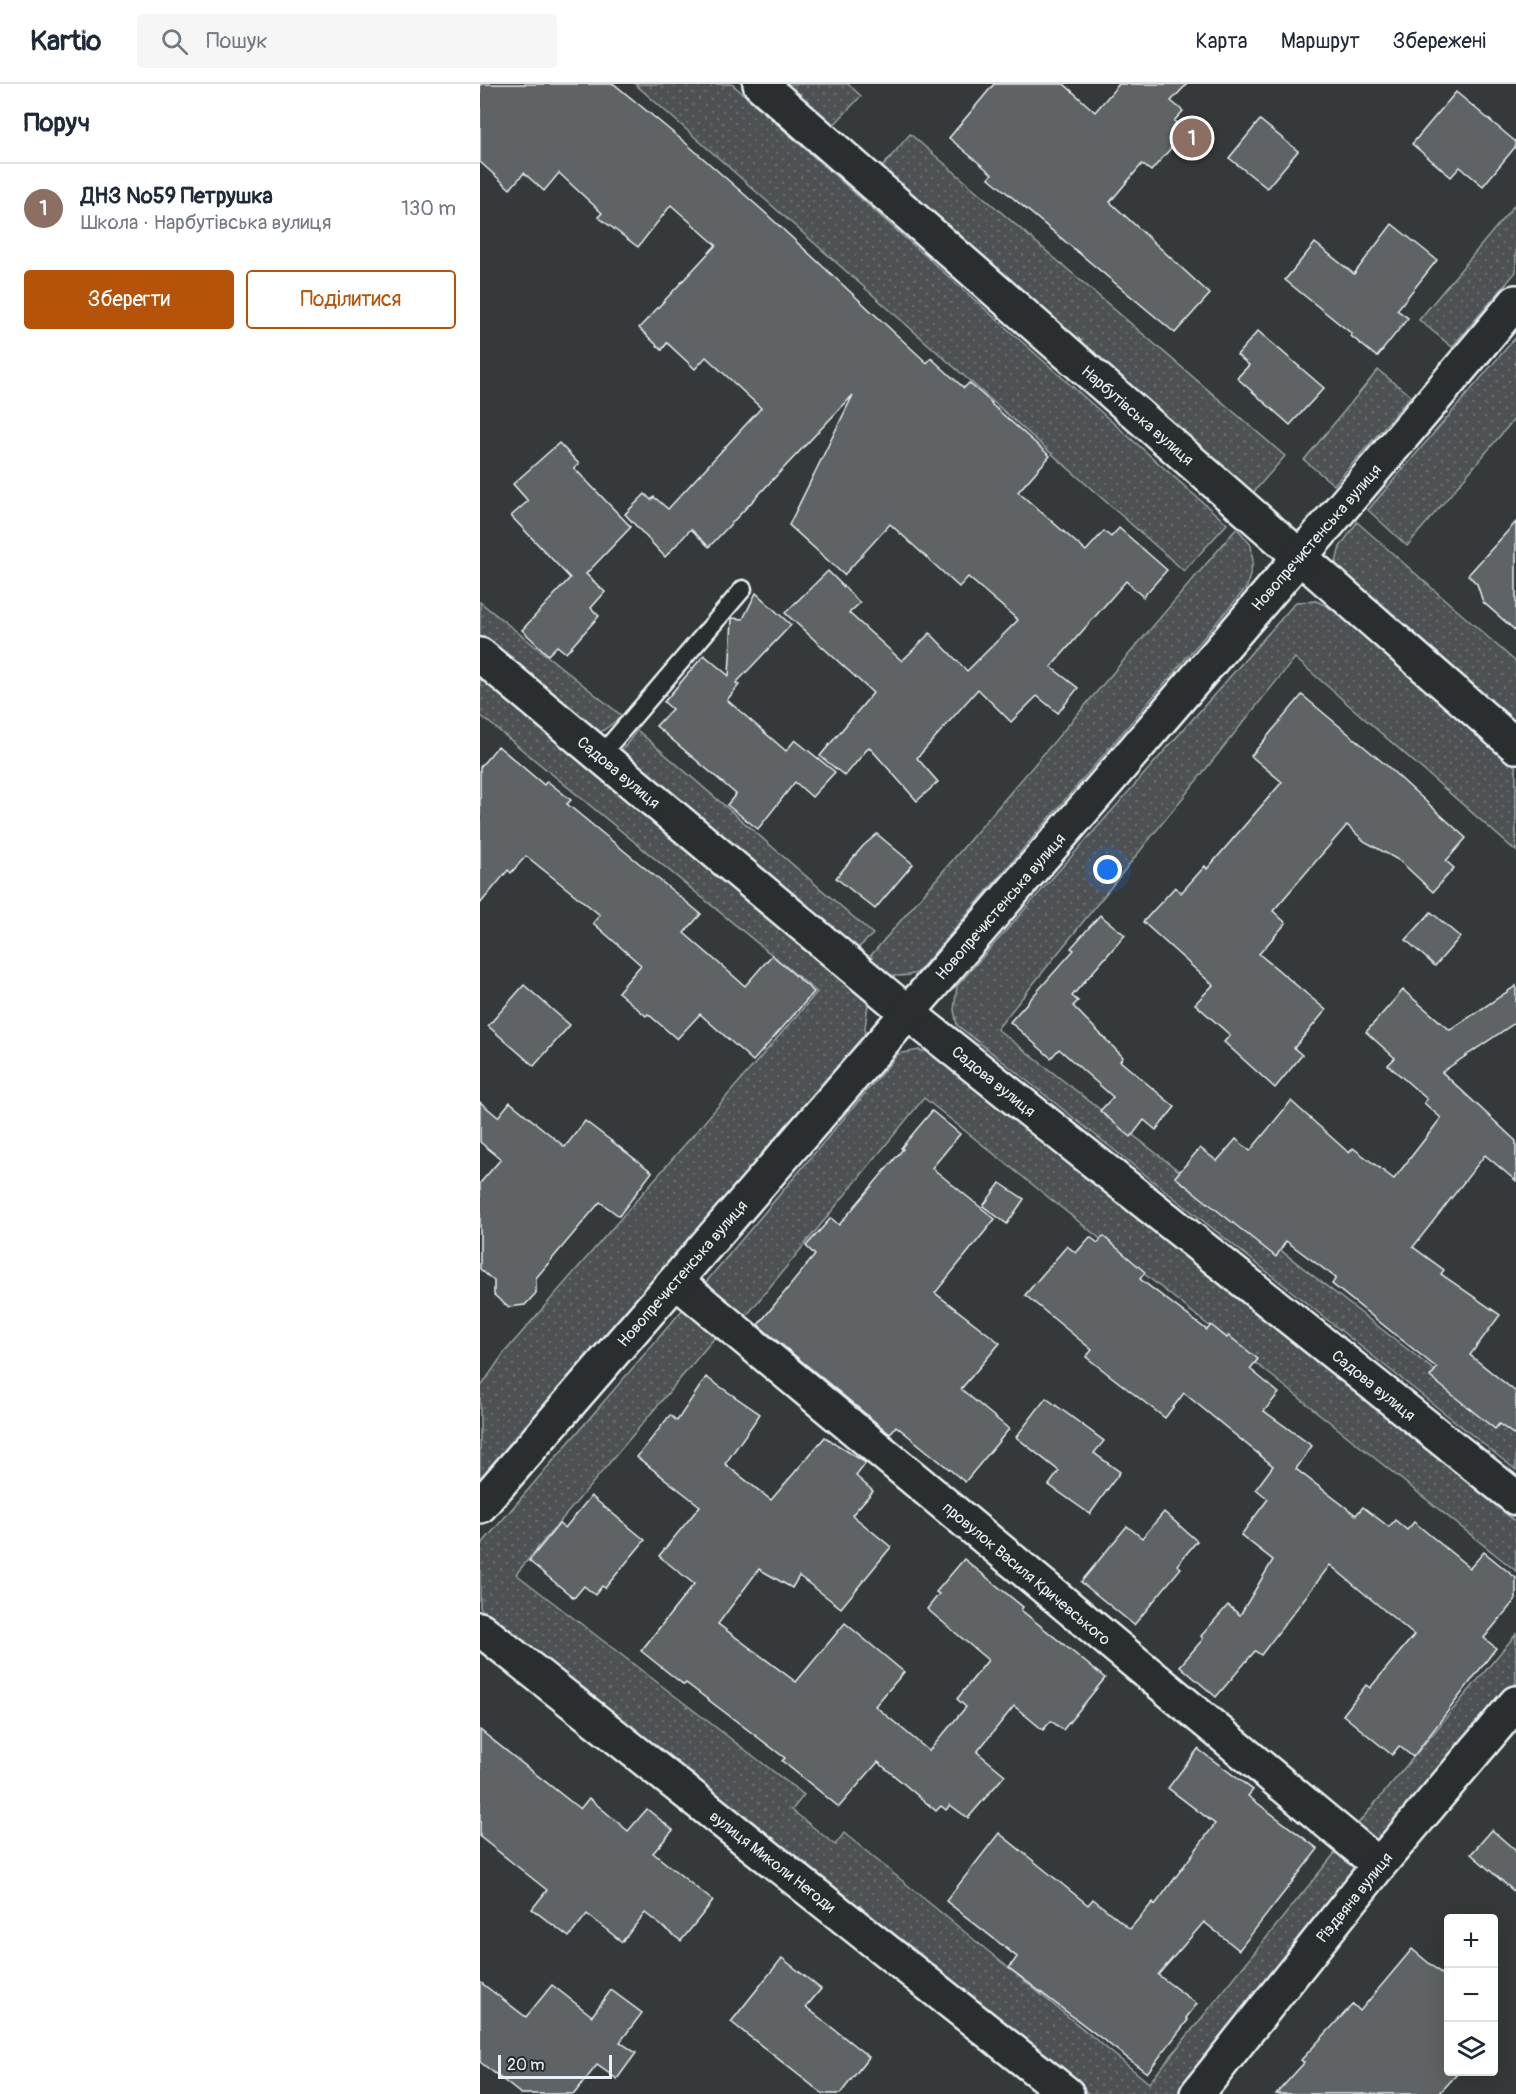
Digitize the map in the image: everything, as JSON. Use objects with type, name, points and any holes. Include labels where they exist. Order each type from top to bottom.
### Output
[{"type":"street","name":"Нарбутівська вулиця","points":[[760,84],[1516,746]]},
{"type":"street","name":"Новопречистенська вулиця","points":[[480,1506],[908,1013],[1516,302]]},
{"type":"street","name":"Садова вулиця","points":[[480,655],[908,1013],[1516,1498]]},
{"type":"street","name":"провулок Василя Кричевського","points":[[676,1281],[1379,1865]]},
{"type":"street","name":"вулиця Миколи Негоди","points":[[480,1629],[1067,2094]]},
{"type":"street","name":"Різдвяна вулиця","points":[[1197,2094],[1379,1865],[1516,1703]]},
{"type":"lane","points":[[600,756],[743,589]]},
{"type":"shaded area","points":[[635,84],[732,84],[1227,524],[1184,571]]},
{"type":"shaded area","points":[[780,84],[848,84],[861,96],[830,129]]},
{"type":"shaded area","points":[[910,134],[1285,456],[1252,494],[877,173]]},
{"type":"shaded area","points":[[1516,203],[1516,272],[1452,347],[1419,320]]},
{"type":"shaded area","points":[[1516,337],[1516,417],[1407,546],[1368,510]]},
{"type":"shaded area","points":[[1378,370],[1411,396],[1334,485],[1304,460]]},
{"type":"shaded area","points":[[1357,522],[1516,662],[1516,723],[1335,566],[1340,547]]},
{"type":"shaded area","points":[[1237,528],[1251,545],[1253,562],[1247,587],[917,973],[902,976],[890,975],[867,960]]},
{"type":"shaded area","points":[[1316,601],[1342,613],[1516,767],[1516,851],[1295,658],[997,1029],[1516,1434],[1516,1470],[957,1025],[954,1010],[957,986],[1296,602]]},
{"type":"shaded area","points":[[480,602],[622,716],[596,736],[480,637]]},
{"type":"shaded area","points":[[480,674],[845,978],[868,1004],[864,1036],[480,1481],[480,1388],[504,1353],[817,992],[480,715]]},
{"type":"shaded area","points":[[637,730],[873,934],[855,951],[617,757]]},
{"type":"shaded area","points":[[919,1050],[936,1054],[1516,1522],[1516,1571],[924,1098],[743,1320],[700,1289],[898,1054]]},
{"type":"shaded area","points":[[684,1308],[716,1336],[516,1574],[804,1795],[792,1810],[835,1845],[844,1833],[1149,2083],[1335,1853],[1335,1843],[1360,1871],[1185,2094],[1089,2094],[484,1614],[480,1607],[480,1546]]},
{"type":"shaded area","points":[[1516,1634],[1516,1684],[1384,1843],[1373,1843],[1356,1826]]},
{"type":"building","points":[[480,84],[614,84],[761,209],[927,363],[931,358],[964,388],[969,383],[1050,456],[1018,492],[1086,551],[1104,531],[1111,537],[1119,528],[1167,570],[1143,597],[1126,581],[1051,667],[1078,688],[1058,713],[1037,696],[1011,722],[978,689],[917,758],[938,782],[917,801],[869,747],[845,776],[820,756],[873,693],[785,613],[828,571],[860,603],[849,613],[902,661],[930,633],[967,671],[1018,620],[968,577],[959,587],[890,524],[844,575],[789,525],[853,395],[709,547],[691,529],[665,557],[625,514],[645,494],[651,500],[654,497],[668,509],[761,408],[706,357],[695,369],[667,343],[662,350],[639,328],[716,245],[671,205],[638,247],[598,217],[602,213],[559,173],[544,191],[524,173],[510,189],[480,162]]},
{"type":"building","points":[[994,84],[1064,84],[1095,112],[1119,84],[1187,84],[1171,101],[1183,111],[1174,121],[1186,131],[1151,171],[1142,164],[1110,202],[1210,294],[1175,333],[989,178],[992,174],[949,138]]},
{"type":"building","points":[[1456,92],[1516,142],[1516,146],[1483,186],[1460,167],[1451,177],[1412,144]]},
{"type":"building","points":[[1260,120],[1298,151],[1267,188],[1229,158]]},
{"type":"building","points":[[1392,224],[1437,260],[1397,310],[1408,318],[1377,357],[1285,280],[1315,243],[1354,274]]},
{"type":"building","points":[[1258,331],[1324,388],[1290,425],[1237,378],[1249,365],[1237,355]]},
{"type":"building","points":[[559,443],[579,464],[574,468],[631,527],[586,574],[605,592],[591,608],[599,616],[566,653],[557,646],[548,655],[522,630],[570,578],[511,516],[528,501],[513,484]]},
{"type":"building","points":[[1516,522],[1516,631],[1483,602],[1477,584],[1468,575]]},
{"type":"building","points":[[756,593],[791,625],[736,683],[739,685],[727,700],[786,751],[795,740],[835,772],[812,797],[795,782],[758,829],[727,805],[736,794],[656,726],[672,709],[664,702],[704,655],[729,676],[732,618],[743,619]]},
{"type":"building","points":[[1302,695],[1386,765],[1466,838],[1446,861],[1454,868],[1433,892],[1400,861],[1364,841],[1347,825],[1273,911],[1286,923],[1259,954],[1326,1010],[1294,1048],[1302,1055],[1275,1088],[1224,1042],[1230,1035],[1195,1004],[1213,985],[1143,922],[1175,887],[1181,893],[1205,866],[1207,869],[1282,782],[1251,756]]},
{"type":"building","points":[[498,746],[544,785],[547,781],[571,800],[567,804],[701,914],[684,933],[745,986],[772,955],[814,992],[753,1061],[700,1014],[677,1039],[618,992],[641,965],[593,923],[600,915],[526,856],[511,873],[508,870],[480,904],[480,767]]},
{"type":"building","points":[[877,834],[913,864],[875,909],[836,878],[863,846]]},
{"type":"building","points":[[1431,912],[1460,937],[1435,966],[1406,940]]},
{"type":"building","points":[[1100,915],[1125,935],[1072,996],[1078,1001],[1073,1006],[1123,1057],[1120,1061],[1175,1107],[1156,1130],[1144,1120],[1131,1137],[1100,1111],[1113,1097],[1059,1049],[1051,1058],[1010,1022],[1074,950],[1071,948]]},
{"type":"building","points":[[524,985],[570,1025],[534,1066],[488,1026]]},
{"type":"building","points":[[1516,986],[1516,1022],[1442,1072],[1516,1141],[1516,1181],[1485,1155],[1413,1247],[1444,1270],[1441,1274],[1500,1315],[1470,1355],[1516,1392],[1516,1436],[1499,1424],[1495,1429],[1430,1377],[1437,1368],[1332,1284],[1336,1278],[1286,1241],[1276,1257],[1175,1177],[1200,1148],[1217,1161],[1236,1139],[1250,1151],[1291,1101],[1349,1153],[1353,1148],[1394,1179],[1441,1118],[1424,1103],[1427,1099],[1388,1065],[1395,1058],[1366,1032],[1403,990],[1450,1030]]},
{"type":"building","points":[[480,1102],[498,1117],[510,1102],[565,1147],[585,1121],[652,1172],[619,1216],[600,1202],[536,1278],[536,1293],[525,1305],[508,1307],[494,1295],[494,1281],[480,1269],[480,1183],[501,1159],[480,1142]]},
{"type":"building","points":[[932,1111],[960,1134],[932,1168],[995,1219],[935,1293],[1000,1343],[961,1389],[1009,1429],[965,1482],[896,1426],[890,1434],[758,1325],[815,1255],[806,1246],[831,1218],[839,1225]]},
{"type":"building","points":[[1000,1183],[1024,1199],[1007,1224],[983,1206]]},
{"type":"building","points":[[1103,1236],[1145,1272],[1140,1279],[1207,1330],[1211,1325],[1258,1359],[1250,1369],[1279,1393],[1264,1411],[1312,1446],[1296,1469],[1356,1515],[1363,1507],[1389,1527],[1395,1520],[1407,1530],[1414,1522],[1470,1568],[1484,1552],[1516,1578],[1516,1599],[1484,1638],[1496,1648],[1413,1757],[1399,1746],[1392,1755],[1343,1715],[1366,1685],[1370,1688],[1414,1635],[1330,1565],[1261,1655],[1255,1651],[1216,1697],[1180,1666],[1203,1639],[1201,1636],[1228,1605],[1240,1615],[1273,1560],[1241,1535],[1268,1499],[1256,1489],[1273,1466],[1184,1393],[1165,1418],[1086,1357],[1092,1350],[1025,1295],[1067,1246],[1076,1253],[1090,1237],[1098,1243]]},
{"type":"building","points":[[706,1377],[760,1414],[725,1464],[771,1500],[825,1437],[866,1463],[856,1476],[873,1491],[852,1515],[891,1547],[841,1608],[799,1576],[792,1588],[759,1569],[718,1624],[796,1682],[845,1623],[904,1672],[875,1706],[929,1751],[966,1707],[957,1699],[988,1660],[927,1609],[939,1594],[936,1592],[964,1559],[1023,1607],[1021,1610],[1105,1678],[1063,1730],[1051,1721],[1043,1730],[1014,1706],[977,1752],[1005,1775],[968,1818],[950,1805],[946,1810],[941,1806],[936,1811],[878,1762],[839,1807],[782,1761],[785,1758],[641,1651],[694,1584],[659,1556],[700,1506],[637,1457],[670,1415],[677,1421]]},
{"type":"building","points":[[1046,1398],[1104,1441],[1094,1453],[1120,1472],[1090,1514],[1049,1485],[1059,1471],[1016,1437]]},
{"type":"building","points":[[591,1496],[645,1540],[605,1588],[602,1586],[595,1595],[584,1586],[574,1598],[529,1561],[559,1524],[565,1528]]},
{"type":"building","points":[[1164,1512],[1197,1541],[1177,1565],[1181,1568],[1134,1625],[1081,1582],[1127,1526],[1142,1538]]},
{"type":"building","points":[[480,1730],[580,1809],[589,1798],[628,1831],[647,1809],[673,1830],[653,1853],[713,1901],[681,1941],[645,1913],[622,1942],[587,1914],[569,1937],[532,1909],[547,1890],[480,1837]]},
{"type":"building","points":[[1198,1749],[1253,1790],[1248,1796],[1318,1849],[1239,1950],[1204,1922],[1158,1975],[1197,2004],[1186,2018],[1188,2020],[1147,2073],[1009,1968],[1017,1957],[946,1901],[999,1833],[1088,1905],[1093,1899],[1130,1929],[1153,1902],[1155,1905],[1215,1824],[1168,1788]]},
{"type":"building","points":[[1492,1830],[1516,1851],[1516,1893],[1471,1854]]},
{"type":"building","points":[[1412,1949],[1444,1976],[1444,2076],[1455,2076],[1439,2094],[1276,2094],[1304,2063],[1301,2060],[1353,2004],[1360,2011]]},
{"type":"building","points":[[782,1958],[821,1989],[806,2007],[869,2057],[840,2094],[823,2094],[731,2022]]},
{"type":"building","points":[[480,1982],[526,2017],[552,1985],[592,2016],[611,1990],[642,2013],[620,2042],[636,2053],[617,2079],[597,2065],[574,2094],[521,2094],[480,2062]]},
{"type":"place","name":"ДНЗ №59 Петрушка","points":[[1192,138]]}]
